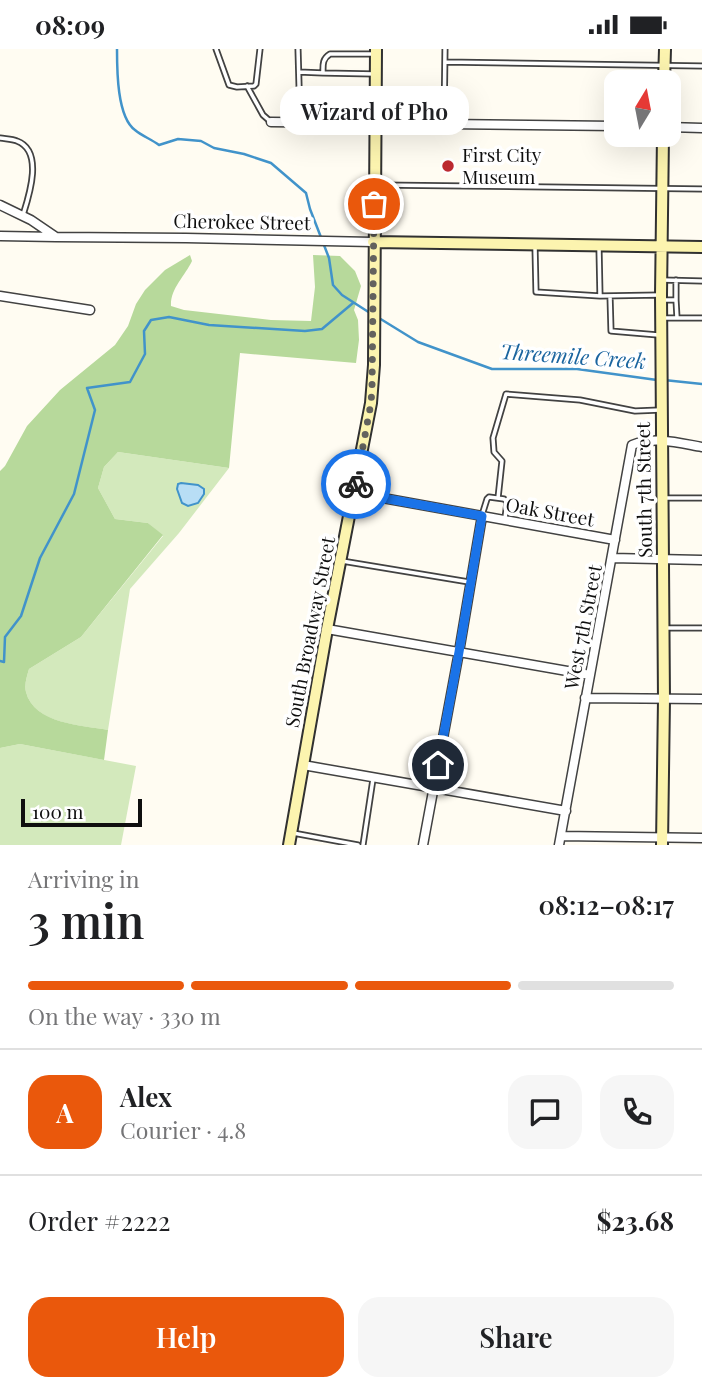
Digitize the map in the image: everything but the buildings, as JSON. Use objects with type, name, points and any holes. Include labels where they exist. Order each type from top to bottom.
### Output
[{"type":"street","points":[[664,70],[665,49]]},
{"type":"street","name":"South Broadway Street","points":[[289,845],[371,403],[376,51]]},
{"type":"street","points":[[271,122],[604,126]]},
{"type":"street","points":[[681,127],[702,128]]},
{"type":"street","name":"South 7th Street","points":[[662,842],[664,699],[660,318],[663,147]]},
{"type":"street","points":[[0,205],[56,237]]},
{"type":"street","name":"Cherokee Street","points":[[1,239],[186,238],[702,247]]},
{"type":"street","points":[[0,296],[90,310]]},
{"type":"street","name":"West 7th Street","points":[[559,845],[632,445],[645,440],[661,441]]},
{"type":"street","points":[[661,441],[702,447]]},
{"type":"street","name":"Oak Street","points":[[355,493],[615,540]]},
{"type":"street","points":[[423,845],[482,516]]},
{"type":"street","points":[[612,558],[702,560]]},
{"type":"street","points":[[327,629],[590,675]]},
{"type":"street","points":[[585,698],[702,699]]},
{"type":"street","points":[[303,765],[566,811]]},
{"type":"street","points":[[561,835],[662,842],[702,838]]},
{"type":"lane","points":[[216,49],[229,85],[237,87],[256,84],[260,49]]},
{"type":"lane","points":[[298,49],[300,123]]},
{"type":"lane","points":[[444,124],[445,49]]},
{"type":"lane","points":[[323,73],[323,62],[330,54],[376,51]]},
{"type":"lane","points":[[444,62],[702,66]]},
{"type":"lane","points":[[299,72],[375,74]]},
{"type":"lane","points":[[247,86],[263,115],[271,122]]},
{"type":"lane","points":[[0,138],[18,141],[32,156],[33,168],[23,216]]},
{"type":"lane","points":[[374,185],[702,189]]},
{"type":"lane","points":[[535,245],[536,292],[676,300]]},
{"type":"lane","points":[[599,246],[600,296]]},
{"type":"lane","points":[[661,279],[702,281]]},
{"type":"lane","points":[[676,280],[677,318]]},
{"type":"lane","points":[[610,296],[611,331],[660,340]]},
{"type":"lane","points":[[660,318],[702,318]]},
{"type":"lane","points":[[498,498],[502,461],[494,451],[493,438],[506,394],[580,400],[635,411],[660,407]]},
{"type":"lane","points":[[482,516],[489,497],[504,499],[508,502],[505,520]]},
{"type":"lane","points":[[662,498],[702,499]]},
{"type":"lane","points":[[341,561],[471,583]]},
{"type":"lane","points":[[663,628],[702,628]]},
{"type":"lane","points":[[291,833],[360,845],[374,777]]},
{"type":"green space","points":[[190,255],[192,261],[175,288],[171,306],[184,310],[271,320],[311,321],[315,287],[313,255],[340,256],[355,271],[361,286],[354,310],[358,320],[359,340],[356,363],[240,353],[229,468],[118,452],[104,467],[98,488],[115,519],[148,523],[163,535],[81,637],[29,669],[25,686],[31,703],[49,717],[108,730],[104,760],[20,744],[0,748],[0,471],[27,426],[60,390],[115,345],[128,326],[136,304],[145,290],[165,270]]},
{"type":"green space","points":[[118,452],[229,468],[179,533],[130,589],[108,730],[48,717],[31,703],[25,686],[29,669],[81,637],[163,536],[148,523],[115,519],[98,488],[104,467]]},
{"type":"green space","points":[[20,744],[136,766],[121,845],[0,845],[0,748]]},
{"type":"water","points":[[181,483],[198,485],[204,489],[198,503],[188,506],[182,503],[177,489]]},
{"type":"waterway","name":"Threemile Creek","points":[[117,49],[121,104],[129,124],[159,145],[178,139],[201,141],[214,148],[271,163],[306,193],[329,258],[333,285],[342,295],[370,313]]},
{"type":"waterway","points":[[0,661],[4,662],[5,637],[21,616],[40,558],[74,494],[95,410],[87,388],[130,382],[145,354],[144,331],[151,320],[169,317],[209,325],[305,331],[322,329],[353,303]]},
{"type":"waterway","name":"Threemile Creek","points":[[379,318],[418,342],[492,369],[577,369],[657,380]]},
{"type":"waterway","name":"Threemile Creek","points":[[664,380],[702,384]]},
{"type":"way so far","points":[[356,484],[371,403],[374,365],[374,204]]},
{"type":"place","name":"First City Museum","points":[[448,166]]},
{"type":"place","name":"Wizard of Pho","points":[[374,204]]},
{"type":"route","points":[[356,484],[355,493],[482,516],[438,765]]}]
